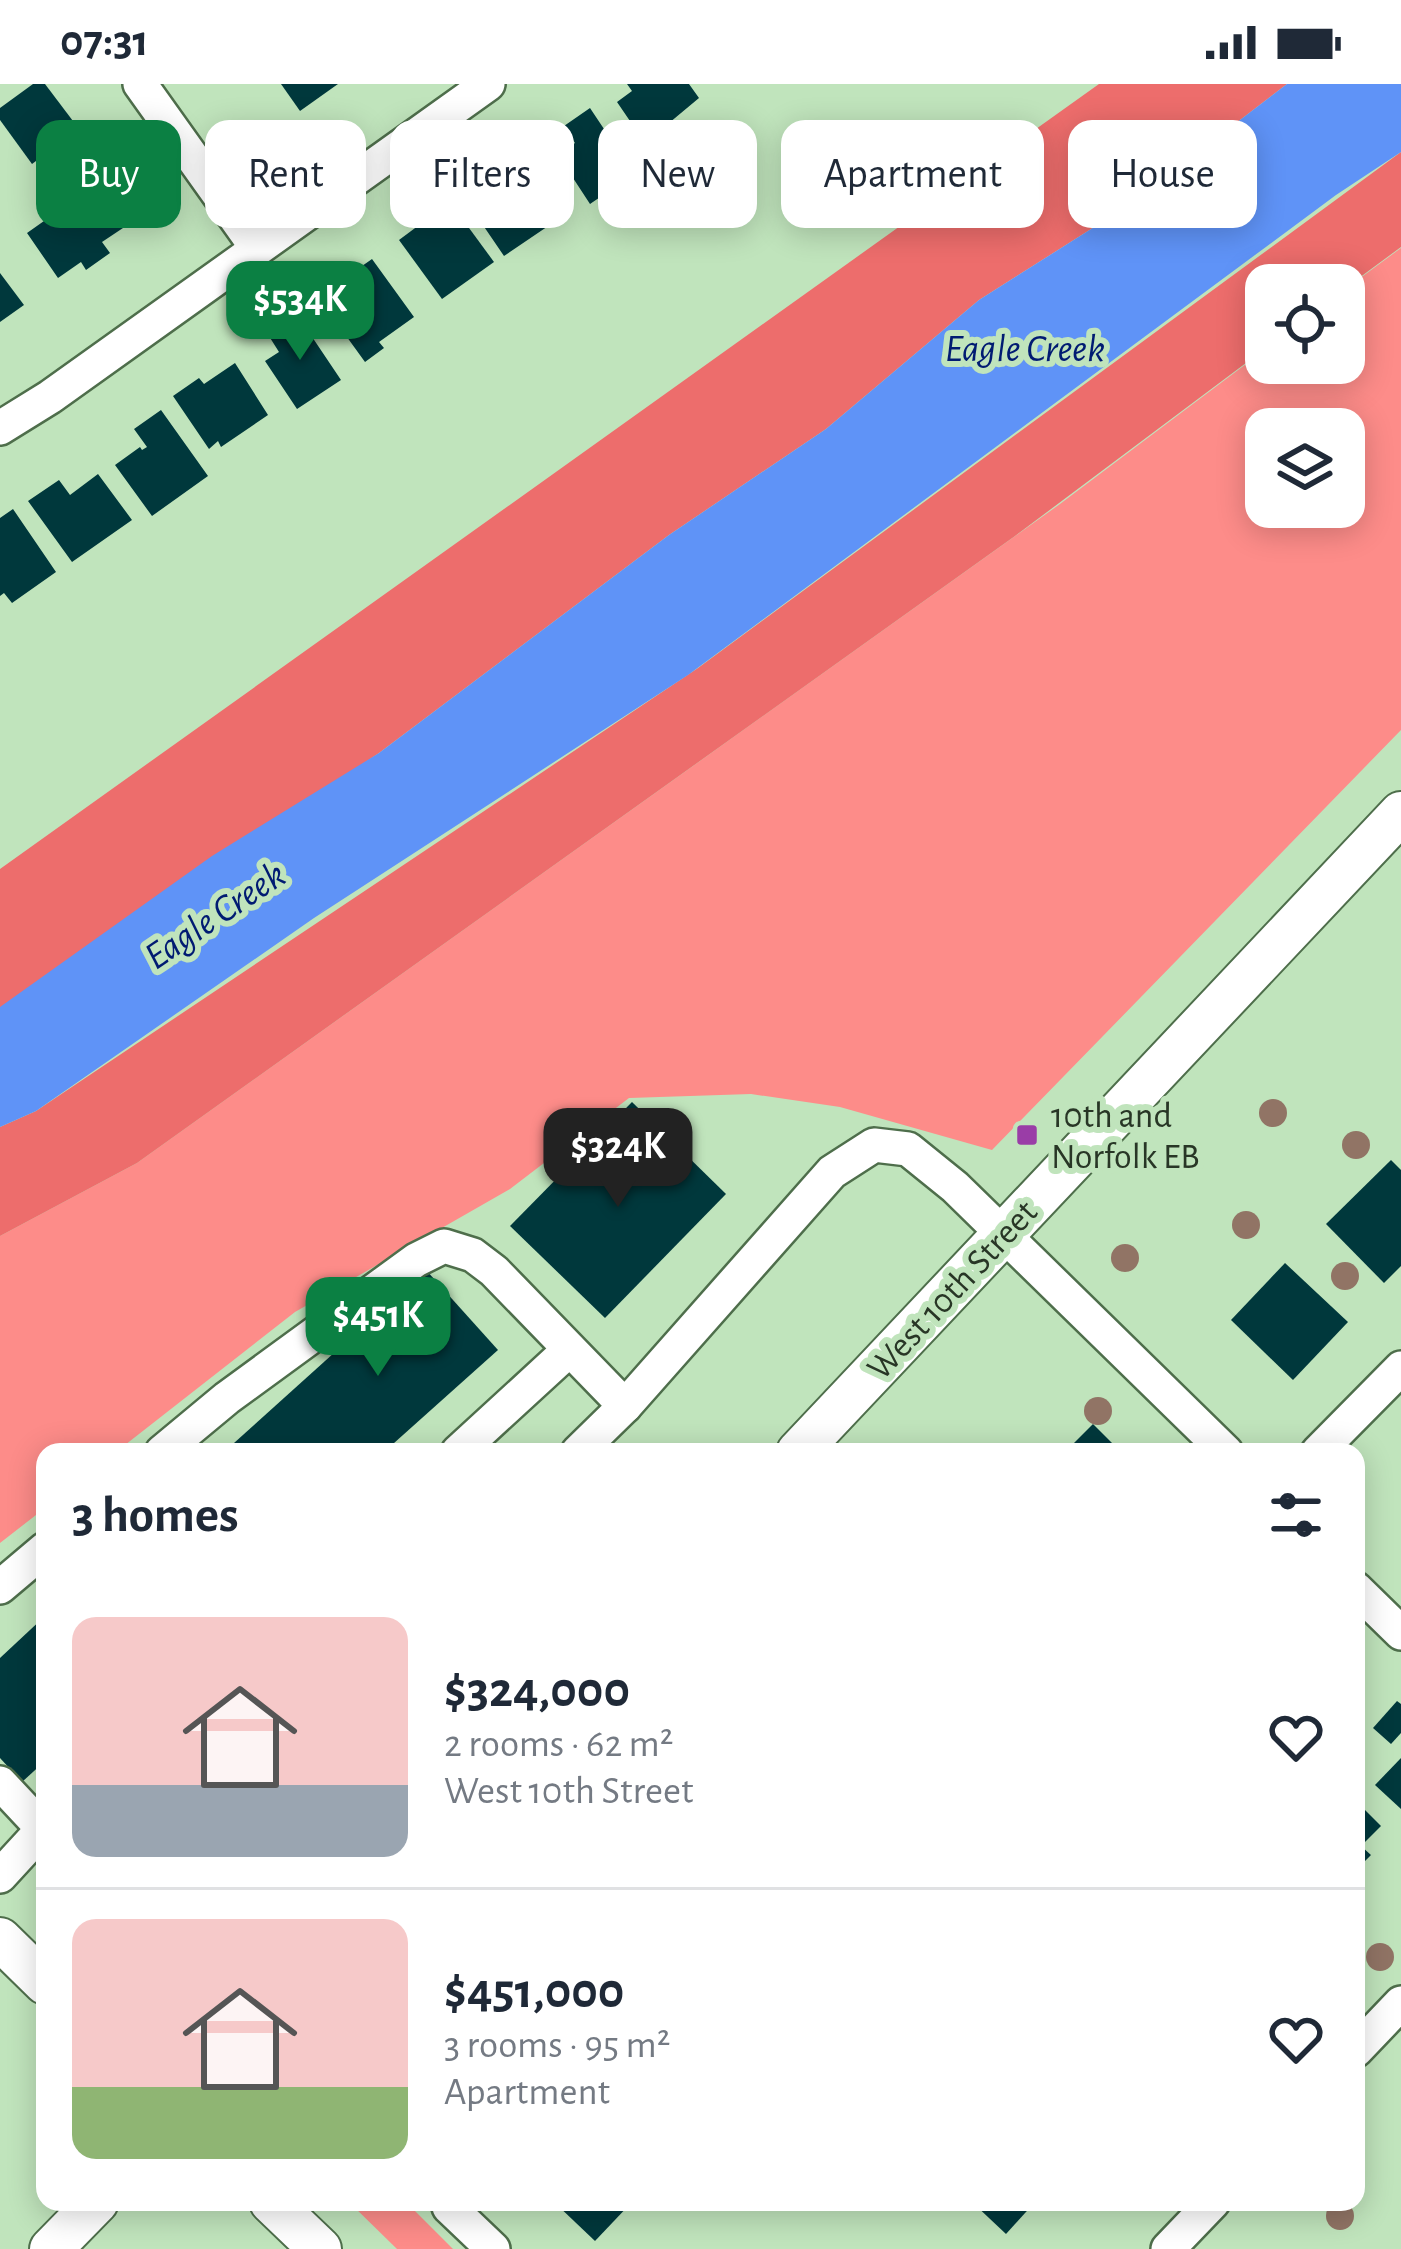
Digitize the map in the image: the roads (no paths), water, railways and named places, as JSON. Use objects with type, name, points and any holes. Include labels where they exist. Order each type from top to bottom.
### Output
[{"type":"main road","name":"West 10th Street","points":[[806,1443],[1401,813]]},
{"type":"main road","points":[[0,1939],[36,1974]]},
{"type":"main road","points":[[51,2249],[88,2211]]},
{"type":"main road","points":[[280,2211],[320,2249]]},
{"type":"street","points":[[140,84],[257,248]]},
{"type":"street","points":[[0,428],[488,84]]},
{"type":"street","points":[[587,1443],[832,1172],[874,1145],[908,1149],[955,1187],[1217,1443]]},
{"type":"street","points":[[173,1443],[416,1260],[444,1246],[473,1255],[494,1270],[625,1406]]},
{"type":"street","points":[[468,1443],[569,1350]]},
{"type":"street","points":[[1327,1443],[1401,1368]]},
{"type":"street","points":[[0,1587],[36,1557]]},
{"type":"street","points":[[1365,1598],[1401,1633]]},
{"type":"street","points":[[0,1784],[36,1821]]},
{"type":"street","points":[[0,1876],[36,1838]]},
{"type":"street","points":[[1365,2040],[1401,2002]]},
{"type":"street","points":[[453,2211],[493,2249]]},
{"type":"street","points":[[1168,2249],[1204,2211]]},
{"type":"water","name":"Eagle Creek","points":[[1287,84],[1401,84],[1401,152],[1336,195],[688,675],[314,918],[36,1111],[0,1127],[0,1007],[212,856],[379,753],[669,535],[826,429],[979,300],[1093,228],[1257,228],[1257,120],[1240,120]]},
{"type":"place","name":"10th and Norfolk EB","points":[[1027,1135]]}]
